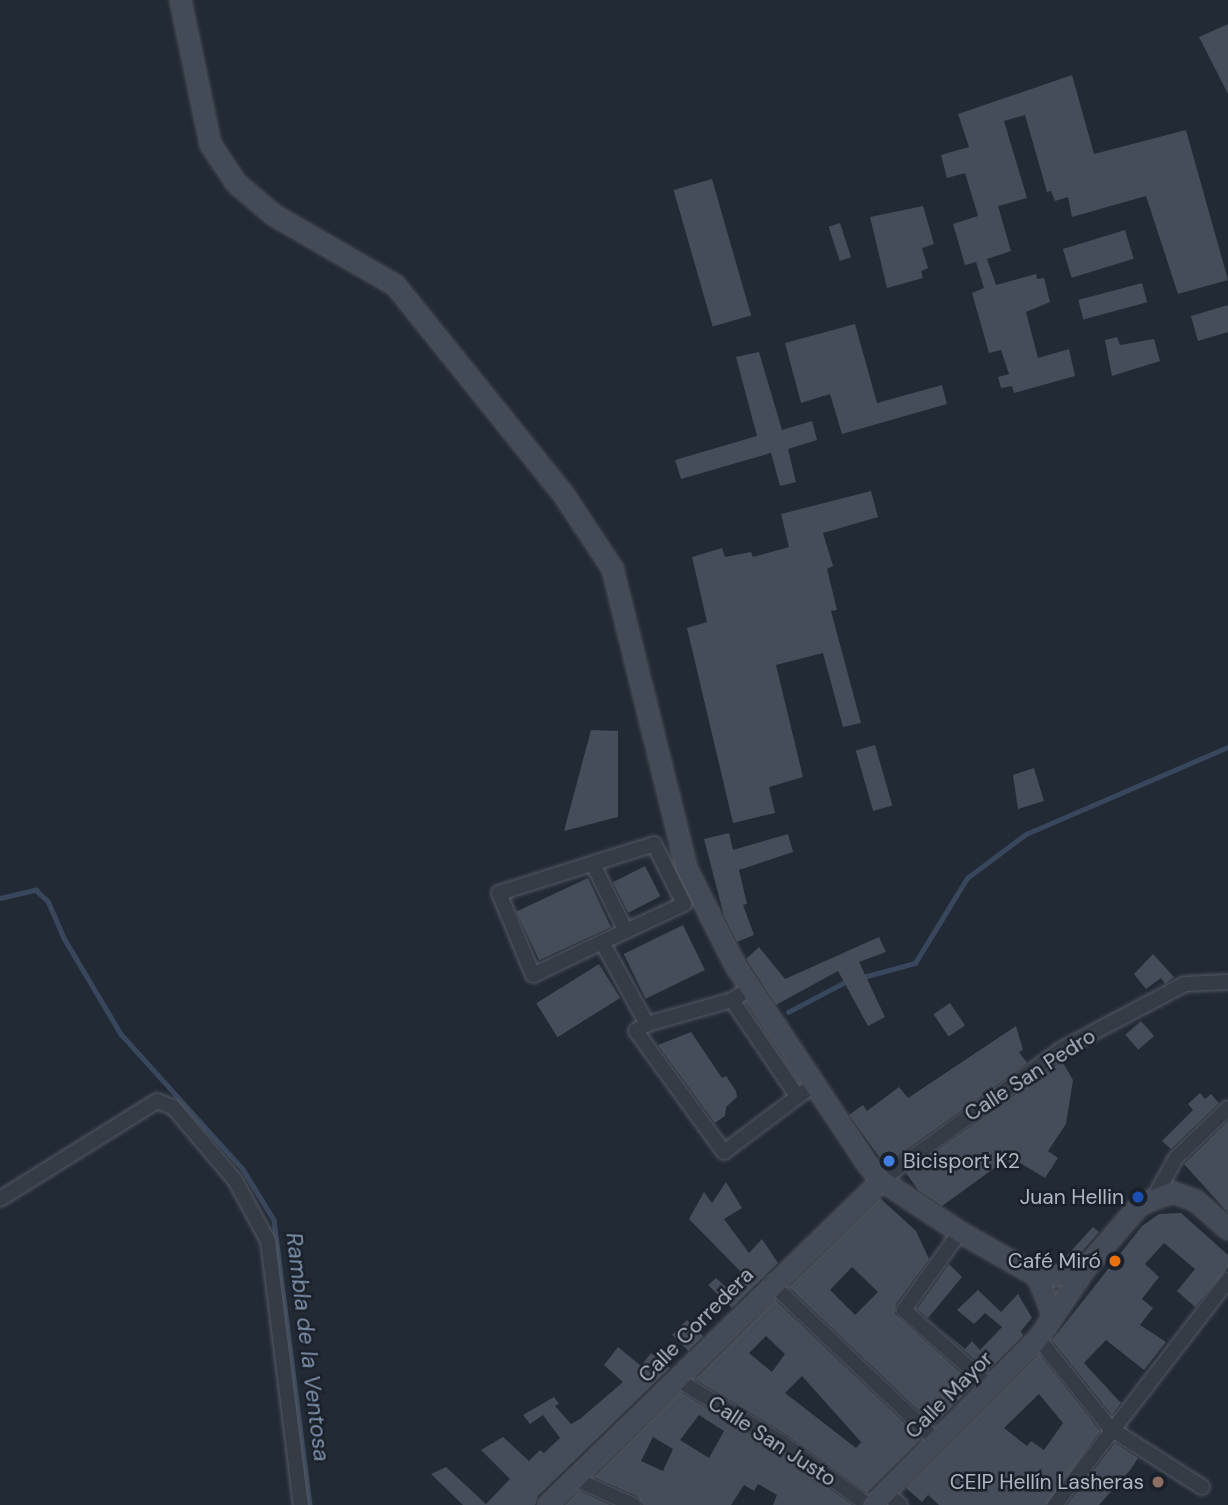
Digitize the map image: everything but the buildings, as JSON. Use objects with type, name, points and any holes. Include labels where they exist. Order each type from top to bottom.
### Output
[{"type":"main road","points":[[180,0],[210,144],[236,183],[274,215],[395,285],[563,494],[612,568],[687,870],[751,989],[881,1180],[960,1232],[1037,1276],[1067,1275],[1087,1265]]},
{"type":"main road","name":"Calle Corredera","points":[[547,1505],[771,1283],[881,1180]]},
{"type":"main road","points":[[1154,1196],[1172,1192],[1195,1200],[1228,1229]]},
{"type":"main road","name":"Calle Mayor","points":[[881,1502],[936,1440],[1038,1338],[1052,1313],[1087,1265],[1140,1205],[1154,1196]]},
{"type":"main road","points":[[1037,1276],[1052,1313]]},
{"type":"street","points":[[654,844],[684,904],[626,931],[533,975],[499,893],[654,844]]},
{"type":"street","points":[[593,864],[626,931]]},
{"type":"street","points":[[602,942],[641,1028],[723,1153],[816,1083]]},
{"type":"street","name":"Calle San Pedro","points":[[881,1180],[1062,1049],[1185,984],[1228,982]]},
{"type":"street","points":[[641,1028],[732,1000],[751,989]]},
{"type":"street","points":[[732,1000],[798,1097]]},
{"type":"street","points":[[0,1199],[157,1101],[173,1107],[235,1181],[268,1241],[302,1505]]},
{"type":"street","points":[[1154,1196],[1176,1158],[1228,1108]]},
{"type":"street","points":[[960,1232],[904,1310],[990,1386]]},
{"type":"street","points":[[1055,1505],[1228,1280]]},
{"type":"street","points":[[771,1283],[936,1440]]},
{"type":"street","points":[[1038,1338],[1111,1429],[1202,1487]]},
{"type":"street","name":"Calle San Justo","points":[[675,1378],[881,1502]]},
{"type":"street","points":[[573,1478],[633,1505]]},
{"type":"waterway","points":[[863,977],[915,963],[967,878],[1026,834],[1228,747]]},
{"type":"waterway","name":"Rambla de la Ventosa","points":[[0,898],[36,890],[48,901],[64,938],[121,1034],[243,1169],[274,1220],[310,1505]]},
{"type":"waterway","points":[[788,1012],[847,981]]},
{"type":"place","name":"Bicisport K2","points":[[889,1161]]},
{"type":"place","name":"Juan Hellin","points":[[1138,1197]]},
{"type":"place","name":"Café Miró","points":[[1115,1261]]},
{"type":"place","name":"CEIP Hellín Lasheras","points":[[1158,1482]]}]
